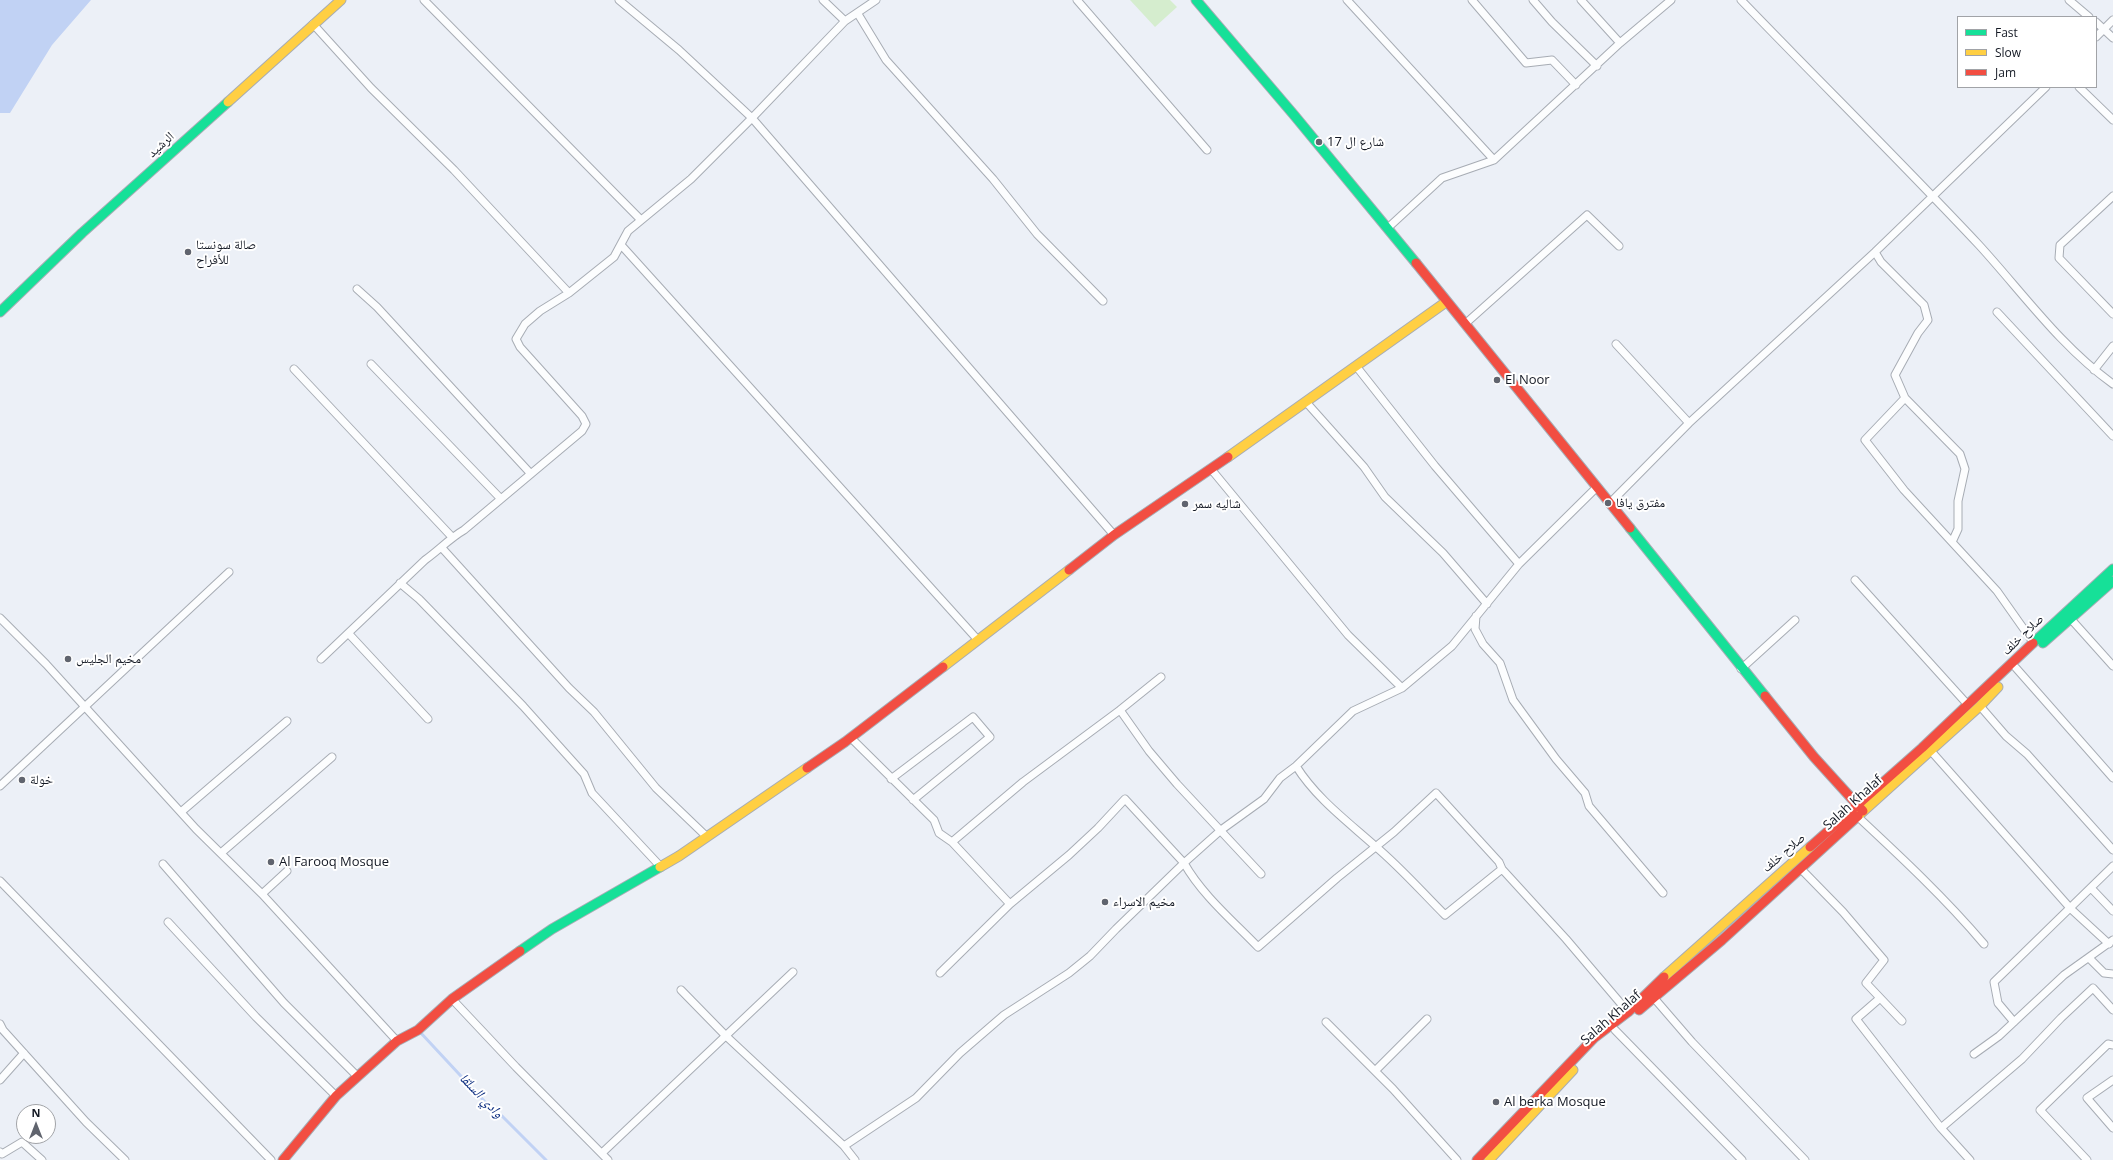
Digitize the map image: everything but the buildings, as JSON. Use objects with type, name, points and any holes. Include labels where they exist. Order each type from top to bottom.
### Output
[{"type":"street","name":"الرشيد","points":[[0,312],[82,233],[313,24],[342,0]]},
{"type":"street","points":[[424,0],[641,220]]},
{"type":"street","points":[[619,0],[679,50],[752,118],[1114,535]]},
{"type":"street","points":[[823,0],[845,21]]},
{"type":"street","points":[[321,659],[349,634],[400,583],[442,548],[452,537],[464,530],[582,431],[586,424],[582,416],[520,347],[516,339],[525,324],[569,293],[614,257],[622,246],[628,231],[690,179],[752,118],[845,21],[858,14],[876,0]]},
{"type":"street","points":[[1077,0],[1207,150]]},
{"type":"street","points":[[1196,0],[1294,115],[1465,324],[1610,503],[1741,669],[1814,757],[1891,847],[1964,920],[1984,944]]},
{"type":"street","points":[[1347,0],[1494,160]]},
{"type":"street","points":[[1472,0],[1526,63],[1552,60],[1576,85]]},
{"type":"street","points":[[1533,0],[1552,22],[1597,66]]},
{"type":"street","points":[[1581,0],[1620,43]]},
{"type":"street","points":[[1741,0],[1932,195],[2021,290],[2054,330],[2094,370],[2113,384]]},
{"type":"street","points":[[2069,0],[2089,16]]},
{"type":"street","points":[[1391,226],[1442,178],[1494,160],[1597,66],[1620,43],[1668,1]]},
{"type":"street","points":[[858,14],[886,60],[993,179],[1037,234],[1103,301]]},
{"type":"street","points":[[2097,36],[2113,20]]},
{"type":"street","points":[[2097,23],[2113,38]]},
{"type":"street","points":[[313,24],[371,88],[454,170],[569,293]]},
{"type":"street","points":[[1610,503],[1688,423],[1875,252],[1932,195],[2045,88]]},
{"type":"street","points":[[2080,88],[2113,120]]},
{"type":"street","points":[[2113,196],[2060,245],[2059,258],[2113,314]]},
{"type":"street","points":[[1465,324],[1587,215],[1619,246]]},
{"type":"street","points":[[622,246],[977,639]]},
{"type":"street","points":[[1875,252],[1881,262],[1924,305],[1928,320],[1918,332],[1895,375],[1905,398],[1960,454],[1965,469],[1958,501],[1958,529],[1952,542]]},
{"type":"street","points":[[357,289],[377,308],[531,474]]},
{"type":"street","points":[[283,1160],[336,1096],[397,1041],[418,1030],[452,999],[552,930],[679,856],[706,836],[851,738],[977,639],[1076,566],[1114,535],[1211,469],[1446,302]]},
{"type":"street","points":[[1997,312],[2113,436]]},
{"type":"street","points":[[1616,344],[1688,423]]},
{"type":"street","points":[[2094,370],[2113,346]]},
{"type":"street","points":[[371,364],[501,499]]},
{"type":"street","points":[[1356,366],[1435,466],[1519,564]]},
{"type":"street","points":[[294,369],[452,537]]},
{"type":"street","points":[[1905,398],[1865,440],[1904,490],[1997,591],[2033,642]]},
{"type":"street","points":[[1306,402],[1364,467],[1385,497],[1443,553],[1487,604]]},
{"type":"street","points":[[1211,469],[1348,635],[1402,688]]},
{"type":"street","points":[[844,1146],[916,1098],[960,1054],[1004,1016],[1069,973],[1090,956],[1184,863],[1221,830],[1264,799],[1280,778],[1296,766],[1353,711],[1402,688],[1452,646],[1519,564],[1597,487]]},
{"type":"street","points":[[442,548],[569,688],[594,712],[656,788],[706,836]]},
{"type":"street","name":"صلاح خلف","points":[[1477,1160],[1594,1038],[1628,1012],[1682,961],[1859,810],[2033,642],[2113,569]]},
{"type":"street","points":[[0,786],[229,572]]},
{"type":"street","points":[[1855,580],[1968,705]]},
{"type":"street","name":"Salah Khalaf","points":[[1489,1160],[1579,1064],[1615,1030],[1654,998],[1801,869],[1859,810],[1931,751],[1980,706],[2016,668],[2113,581]]},
{"type":"street","points":[[400,583],[419,599],[523,706],[584,774],[592,793],[660,866]]},
{"type":"street","points":[[1476,616],[1475,629],[1483,644],[1500,664],[1513,700],[1556,759],[1585,793],[1589,806],[1663,892]]},
{"type":"street","points":[[0,618],[86,707],[181,812],[262,894],[397,1041]]},
{"type":"street","points":[[2070,618],[2113,666]]},
{"type":"street","points":[[1741,669],[1795,620]]},
{"type":"street","points":[[349,634],[428,719]]},
{"type":"street","points":[[2016,668],[2113,778]]},
{"type":"street","points":[[952,842],[1023,782],[1120,710],[1161,677]]},
{"type":"street","points":[[1980,706],[2006,736],[2028,754],[2113,850]]},
{"type":"street","points":[[1120,710],[1149,751],[1261,874]]},
{"type":"street","points":[[891,779],[973,717],[990,737],[912,800]]},
{"type":"street","points":[[181,812],[287,721]]},
{"type":"street","points":[[851,738],[912,800],[934,820],[939,832],[952,842],[1010,904]]},
{"type":"street","points":[[1931,751],[2071,909],[2111,942],[2064,975],[1999,1036],[1974,1054]]},
{"type":"street","points":[[221,853],[332,757]]},
{"type":"street","points":[[1296,766],[1308,785],[1328,803],[1342,819],[1376,847],[1445,915],[1502,869]]},
{"type":"street","points":[[940,973],[1010,904],[1069,855],[1125,799],[1184,863],[1189,872],[1217,904],[1258,947],[1337,878],[1376,847],[1436,793],[1499,862],[1502,869],[1566,939],[1628,1012]]},
{"type":"street","points":[[163,864],[284,1003],[357,1076]]},
{"type":"street","points":[[2014,1022],[1998,1003],[1994,982],[2071,909],[2113,866]]},
{"type":"street","points":[[1801,869],[1843,912],[1884,960],[1866,983],[1879,999],[1902,1021]]},
{"type":"street","points":[[262,894],[287,872]]},
{"type":"street","points":[[0,881],[271,1160]]},
{"type":"street","points":[[2091,888],[2113,911]]},
{"type":"street","points":[[168,922],[256,1017],[336,1096]]},
{"type":"street","points":[[2089,958],[2104,973],[2113,974]]},
{"type":"street","points":[[602,1153],[794,972]]},
{"type":"street","points":[[1941,1128],[2022,1059],[2061,1018],[2093,988],[2113,1010]]},
{"type":"street","points":[[681,990],[726,1036],[844,1146],[855,1160]]},
{"type":"street","points":[[1654,998],[1692,1042],[1805,1160]]},
{"type":"street","points":[[452,999],[608,1160]]},
{"type":"street","points":[[1879,999],[1856,1019],[1941,1128],[1970,1160]]},
{"type":"street","points":[[1375,1071],[1427,1019]]},
{"type":"street","points":[[1326,1022],[1375,1071],[1457,1160]]},
{"type":"street","points":[[1,1029],[86,1122],[125,1160]]},
{"type":"street","points":[[1615,1030],[1742,1160]]},
{"type":"street","points":[[2087,1160],[2040,1110],[2108,1044],[2113,1045]]},
{"type":"street","points":[[0,1080],[24,1053]]},
{"type":"street","points":[[2113,1080],[2087,1098],[2113,1128]]},
{"type":"street","points":[[0,1152],[2,1154],[22,1142],[42,1160]]},
{"type":"green space","points":[[1130,0],[1170,0],[1177,7],[1155,27]]},
{"type":"water","points":[[0,0],[91,0],[52,45],[10,113],[0,113]]},
{"type":"waterway","name":"وادي السلقا","points":[[420,1032],[486,1103],[503,1117],[546,1160]]},
{"type":"traffic: fast","points":[[1196,0],[1294,115],[1416,263]]},
{"type":"traffic: fast","points":[[0,312],[82,233],[228,102]]},
{"type":"traffic: fast","points":[[1630,528],[1765,696]]},
{"type":"traffic: fast","points":[[2033,643],[2113,569]]},
{"type":"traffic: fast","points":[[2043,643],[2113,581]]},
{"type":"traffic: fast","points":[[520,951],[552,929],[660,867]]},
{"type":"traffic: slow","points":[[228,102],[341,0]]},
{"type":"traffic: slow","points":[[1228,457],[1446,302]]},
{"type":"traffic: slow","points":[[943,667],[1069,570]]},
{"type":"traffic: slow","points":[[1858,816],[1980,706],[1998,687]]},
{"type":"traffic: slow","points":[[660,867],[679,856],[807,768]]},
{"type":"traffic: slow","points":[[1664,977],[1810,847]]},
{"type":"traffic: slow","points":[[1489,1160],[1573,1070]]},
{"type":"traffic: jam","points":[[1416,263],[1630,528]]},
{"type":"traffic: jam","points":[[1069,570],[1114,535],[1228,457]]},
{"type":"traffic: jam","points":[[1810,847],[1922,748],[2033,643]]},
{"type":"traffic: jam","points":[[807,768],[845,742],[943,667]]},
{"type":"traffic: jam","points":[[1765,696],[1814,757],[1863,811]]},
{"type":"traffic: jam","points":[[1639,1010],[1722,940],[1858,816]]},
{"type":"traffic: jam","points":[[283,1160],[336,1096],[397,1041],[418,1030],[452,999],[520,951]]},
{"type":"traffic: jam","points":[[1477,1160],[1594,1038],[1628,1012],[1664,977]]},
{"type":"place","name":"شارع ال 17","points":[[1319,142]]},
{"type":"place","name":"صالة سونستا للأفراح","points":[[188,252]]},
{"type":"place","name":"El Noor","points":[[1497,380]]},
{"type":"place","name":"مفترق يافا","points":[[1608,503]]},
{"type":"place","name":"شاليه سمر","points":[[1185,504]]},
{"type":"place","name":"مخيم الجليس","points":[[68,659]]},
{"type":"place","name":"خولة","points":[[22,780]]},
{"type":"place","name":"Al Farooq Mosque","points":[[271,862]]},
{"type":"place","name":"مخيم الاسراء","points":[[1105,902]]},
{"type":"place","name":"Al berka Mosque","points":[[1496,1102]]}]
